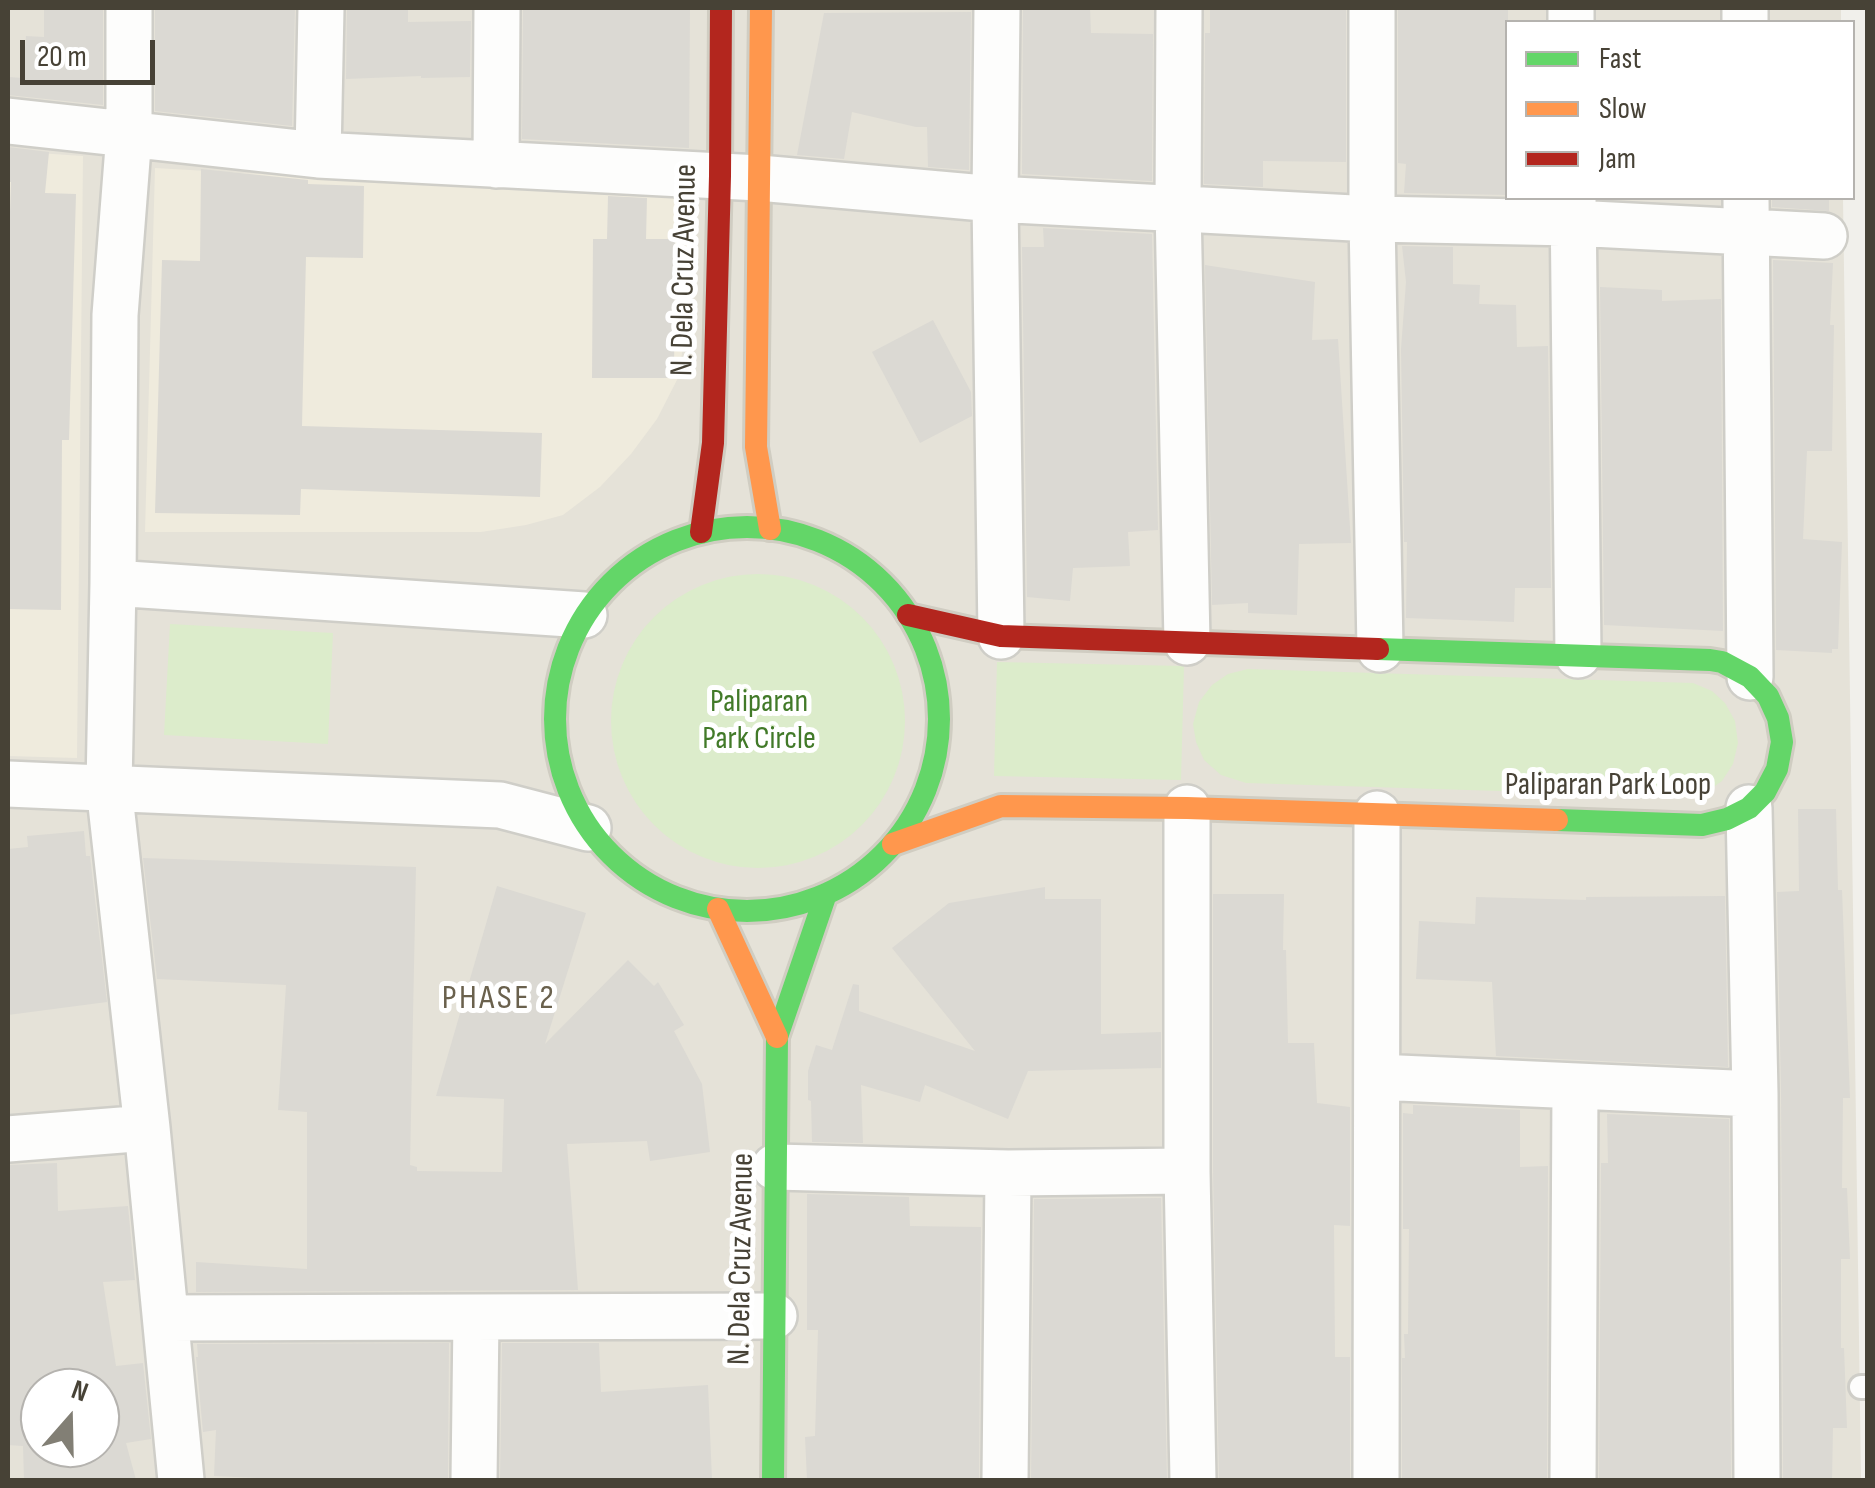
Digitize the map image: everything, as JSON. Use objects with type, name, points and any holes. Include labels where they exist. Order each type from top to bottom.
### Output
[{"type":"street","points":[[129,8],[129,134],[115,315],[108,787],[148,1128],[182,1480]]},
{"type":"street","points":[[318,155],[320,8]]},
{"type":"street","points":[[496,165],[497,8]]},
{"type":"street","name":"N. Dela Cruz Avenue","points":[[721,8],[740,177],[756,447],[770,528]]},
{"type":"street","name":"N. Dela Cruz Avenue","points":[[701,532],[760,8]]},
{"type":"street","points":[[997,8],[995,199],[1001,636]]},
{"type":"street","points":[[1179,8],[1178,208],[1187,642]]},
{"type":"street","points":[[1372,8],[1380,649]]},
{"type":"street","points":[[8,121],[318,155],[740,177],[995,199],[1372,219],[1573,210],[1747,215],[1824,236]]},
{"type":"street","points":[[1573,210],[1578,656]]},
{"type":"street","points":[[908,615],[1001,636],[1710,660],[1750,677],[1747,215]]},
{"type":"street","points":[[735,527],[770,528],[811,538],[848,556],[882,582],[908,615],[928,652],[938,692],[940,733],[932,773],[917,811],[893,844],[862,873],[826,894],[773,909],[718,909],[668,894],[624,866],[588,828],[567,788],[556,744],[554,700],[564,656],[584,615],[615,578],[656,549],[701,532],[735,527]]},
{"type":"street","points":[[113,583],[584,615]]},
{"type":"street","name":"Paliparan Park Loop","points":[[893,844],[1001,806],[1702,824],[1727,820],[1750,808],[1766,792],[1777,769],[1782,742],[1778,718],[1768,696],[1750,677]]},
{"type":"street","points":[[8,784],[500,806],[588,828]]},
{"type":"street","points":[[1187,808],[1187,1171],[1193,1480]]},
{"type":"street","points":[[1750,808],[1757,1480]]},
{"type":"street","points":[[1376,814],[1376,1480]]},
{"type":"street","name":"N. Dela Cruz Avenue","points":[[772,1480],[776,1038],[826,894]]},
{"type":"street","name":"N. Dela Cruz Avenue","points":[[718,909],[776,1038]]},
{"type":"street","points":[[1377,1077],[1755,1094]]},
{"type":"street","points":[[1573,1480],[1575,1086]]},
{"type":"street","points":[[8,1139],[148,1128]]},
{"type":"street","points":[[776,1167],[1008,1173],[1187,1171]]},
{"type":"street","points":[[1005,1480],[1008,1173]]},
{"type":"street","points":[[166,1318],[774,1316]]},
{"type":"street","points":[[474,1480],[476,1317]]},
{"type":"shaded area","points":[[8,8],[1841,8],[1841,20],[1505,20],[1505,200],[1843,200],[1861,1480],[8,1480]]},
{"type":"shaded area","points":[[8,151],[83,156],[77,758],[8,756]]},
{"type":"shaded area","points":[[155,168],[688,199],[688,316],[678,378],[657,419],[631,454],[600,487],[563,515],[481,532],[145,532]]},
{"type":"green space","name":"Paliparan Park Circle","points":[[758,574],[814,585],[862,617],[894,665],[905,721],[894,777],[862,825],[814,857],[758,868],[702,857],[654,825],[622,777],[611,721],[622,665],[654,617],[702,585]]},
{"type":"green space","points":[[170,624],[333,633],[328,744],[164,735]]},
{"type":"green space","points":[[997,662],[1184,666],[1181,780],[994,776]]},
{"type":"green space","points":[[1248,669],[1693,683],[1712,691],[1725,703],[1735,721],[1738,743],[1733,764],[1722,781],[1690,797],[1246,783],[1221,775],[1204,760],[1193,724],[1199,702],[1212,685],[1228,674]]},
{"type":"building","points":[[44,8],[103,8],[103,105],[8,95],[8,77],[23,78],[26,36],[44,37]]},
{"type":"building","points":[[155,8],[295,8],[292,126],[155,111]]},
{"type":"building","points":[[347,8],[408,8],[408,22],[471,21],[470,77],[346,79]]},
{"type":"building","points":[[523,8],[690,8],[689,148],[522,139]]},
{"type":"building","points":[[1023,8],[1090,8],[1091,33],[1153,34],[1152,181],[1022,174]]},
{"type":"building","points":[[1210,8],[1346,8],[1346,162],[1263,161],[1263,187],[1204,184],[1205,33],[1210,33]]},
{"type":"building","points":[[1398,8],[1508,8],[1505,195],[1404,193],[1406,164],[1398,163]]},
{"type":"building","points":[[971,12],[969,170],[928,167],[927,127],[852,112],[844,159],[797,155],[824,13]]},
{"type":"building","points":[[8,147],[49,152],[45,193],[76,194],[69,440],[62,440],[61,610],[8,609]]},
{"type":"building","points":[[201,169],[308,180],[308,184],[364,186],[363,258],[306,257],[302,426],[542,433],[540,497],[301,489],[300,515],[155,513],[162,260],[200,261]]},
{"type":"building","points":[[608,196],[647,198],[646,239],[675,239],[674,378],[592,378],[593,239],[607,239]]},
{"type":"building","points":[[1772,200],[1829,200],[1829,211],[1772,207]]},
{"type":"building","points":[[1043,228],[1152,234],[1158,530],[1128,532],[1130,566],[1073,568],[1070,601],[1027,597],[1022,247],[1044,247]]},
{"type":"building","points":[[1402,246],[1453,247],[1453,284],[1480,285],[1479,304],[1516,305],[1517,347],[1548,346],[1551,588],[1515,588],[1514,622],[1406,618],[1401,349],[1406,282]]},
{"type":"building","points":[[1773,260],[1833,263],[1832,451],[1807,451],[1803,539],[1842,542],[1838,649],[1832,649],[1832,653],[1776,650]]},
{"type":"building","points":[[1205,265],[1315,282],[1312,340],[1338,339],[1351,543],[1299,544],[1297,615],[1248,613],[1248,603],[1212,605]]},
{"type":"building","points":[[1600,287],[1662,290],[1662,301],[1721,299],[1723,631],[1604,625]]},
{"type":"building","points":[[933,320],[971,392],[972,416],[920,443],[872,352]]},
{"type":"building","points":[[1798,809],[1836,809],[1838,890],[1842,890],[1850,1098],[1843,1098],[1842,1188],[1847,1188],[1850,1259],[1841,1259],[1841,1348],[1847,1428],[1833,1428],[1832,1480],[1783,1480],[1777,892],[1799,891]]},
{"type":"building","points":[[84,831],[107,1002],[8,1015],[8,849],[28,847],[27,836]]},
{"type":"building","points":[[143,858],[416,867],[410,1165],[417,1167],[417,1171],[502,1172],[504,1099],[436,1096],[497,886],[586,913],[545,1044],[628,960],[654,986],[658,982],[684,1025],[674,1031],[702,1084],[710,1152],[650,1161],[647,1141],[567,1144],[578,1290],[196,1292],[196,1262],[307,1269],[307,1112],[278,1110],[286,985],[157,979]]},
{"type":"building","points":[[1045,887],[1045,899],[1101,899],[1101,1034],[1161,1032],[1161,1068],[1028,1071],[1008,1119],[925,1085],[920,1102],[861,1085],[863,1143],[812,1142],[808,1071],[816,1045],[832,1050],[853,984],[859,985],[859,1011],[975,1051],[892,948],[949,903]]},
{"type":"building","points":[[1213,894],[1284,894],[1288,1043],[1314,1043],[1317,1103],[1350,1107],[1350,1226],[1334,1225],[1335,1357],[1350,1357],[1350,1480],[1219,1480]]},
{"type":"building","points":[[1725,896],[1728,1067],[1496,1056],[1492,982],[1416,979],[1419,921],[1475,924],[1476,897],[1586,900]]},
{"type":"building","points":[[1413,1105],[1520,1110],[1520,1167],[1548,1166],[1547,1480],[1402,1480],[1402,1358],[1404,1334],[1408,1334],[1409,1229],[1403,1229],[1403,1113],[1413,1114]]},
{"type":"building","points":[[1607,1114],[1729,1119],[1731,1480],[1599,1480],[1601,1163],[1608,1163]]},
{"type":"building","points":[[57,1163],[58,1211],[128,1206],[135,1280],[103,1282],[116,1366],[143,1363],[151,1439],[126,1443],[136,1480],[24,1480],[24,1468],[120,1468],[120,1368],[20,1368],[20,1446],[8,1445],[8,1165]]},
{"type":"building","points":[[807,1194],[909,1197],[910,1226],[981,1227],[979,1480],[807,1480],[805,1437],[815,1436],[818,1330],[807,1330]]},
{"type":"building","points":[[1161,1198],[1167,1480],[1031,1480],[1034,1199]]},
{"type":"building","points":[[449,1343],[448,1480],[214,1476],[216,1430],[203,1432],[197,1344]]},
{"type":"building","points":[[502,1343],[599,1343],[601,1392],[708,1385],[712,1480],[500,1480]]},
{"type":"traffic: fast","points":[[747,527],[784,531],[837,550],[869,571],[895,597],[924,646],[935,682],[939,719],[935,756],[916,809],[895,841],[869,867],[820,896],[784,907],[747,911],[710,907],[657,888],[625,867],[599,841],[570,792],[559,756],[555,719],[559,682],[578,629],[599,597],[625,571],[674,542],[710,531],[747,527]]},
{"type":"traffic: fast","points":[[1378,649],[1710,660],[1750,677],[1768,696],[1778,718],[1782,742],[1777,769],[1765,792],[1749,808],[1702,825],[1557,820]]},
{"type":"traffic: fast","points":[[773,1480],[777,1037],[826,894]]},
{"type":"traffic: slow","points":[[761,8],[756,447],[770,529]]},
{"type":"traffic: slow","points":[[893,844],[1001,806],[1557,820]]},
{"type":"traffic: slow","points":[[718,909],[777,1037]]},
{"type":"traffic: jam","points":[[701,532],[713,443],[721,8]]},
{"type":"traffic: jam","points":[[908,615],[1001,636],[1378,649]]},
{"type":"district","name":"PHASE 2","points":[[499,999]]}]
